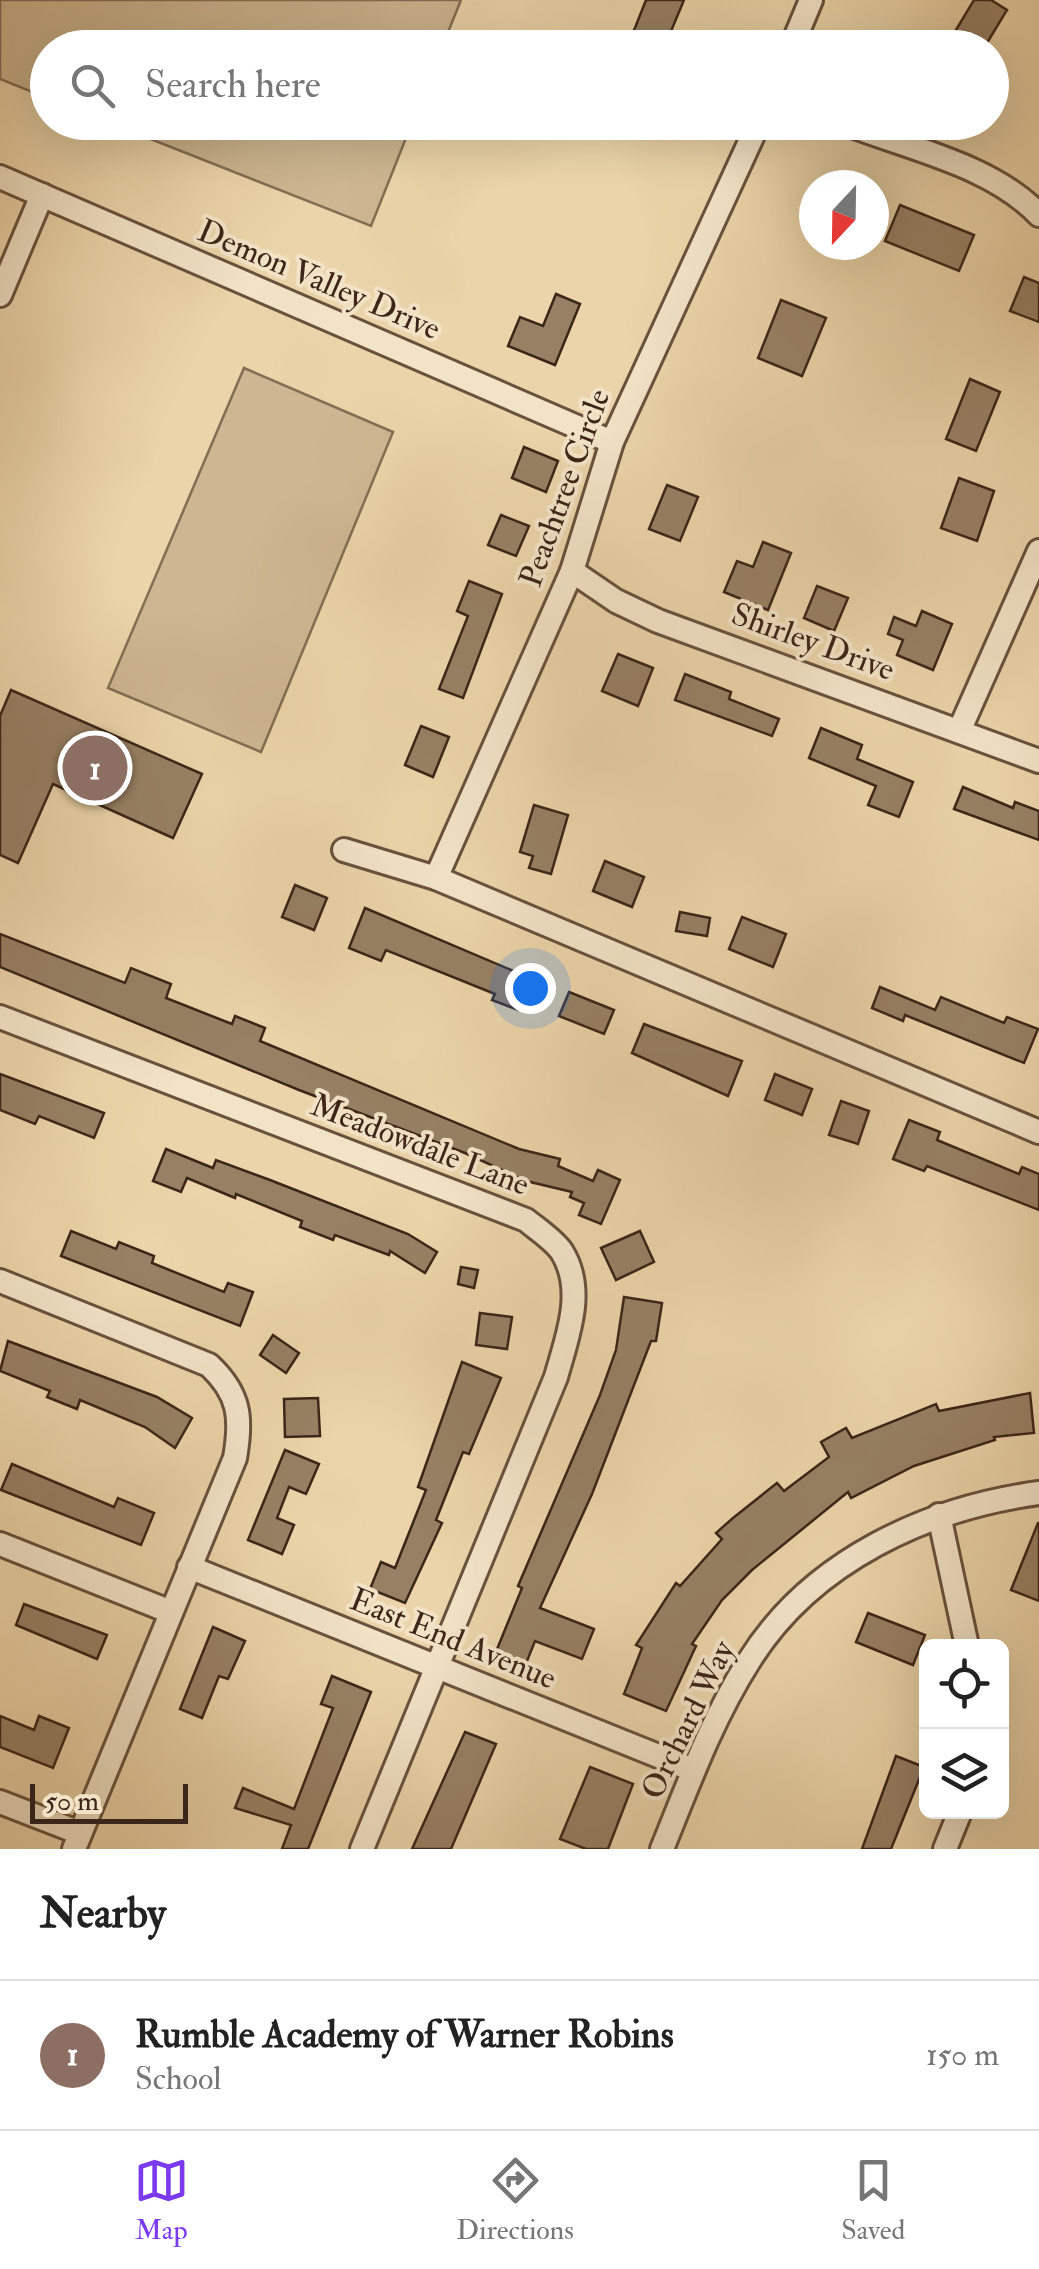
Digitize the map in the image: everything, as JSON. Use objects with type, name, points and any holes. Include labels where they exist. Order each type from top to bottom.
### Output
[{"type":"street","points":[[798,30],[811,0]]},
{"type":"street","name":"Peachtree Circle","points":[[436,878],[572,571],[612,442],[751,140]]},
{"type":"street","points":[[890,140],[985,176],[1024,199],[1039,215]]},
{"type":"street","name":"Demon Valley Drive","points":[[0,177],[612,442]]},
{"type":"street","points":[[0,295],[42,195]]},
{"type":"street","points":[[960,729],[1039,551]]},
{"type":"street","name":"Shirley Drive","points":[[572,571],[616,601],[658,620],[1039,761]]},
{"type":"street","points":[[344,850],[436,878],[1039,1132]]},
{"type":"street","name":"Meadowdale Lane","points":[[0,1017],[526,1220],[561,1251],[572,1280],[574,1312],[556,1377],[362,1849]]},
{"type":"street","points":[[0,1281],[210,1365],[228,1383],[240,1411],[235,1458],[77,1841],[0,1802]]},
{"type":"street","name":"Orchard Way","points":[[662,1849],[693,1770],[750,1658],[782,1620],[858,1554],[939,1516],[988,1500],[1039,1493]]},
{"type":"street","points":[[939,1516],[965,1639]]},
{"type":"street","points":[[0,1544],[171,1612]]},
{"type":"street","name":"East End Avenue","points":[[189,1567],[693,1770]]},
{"type":"street","points":[[945,1849],[957,1819]]},
{"type":"shaded area","points":[[0,0],[461,0],[449,30],[30,30],[30,91],[0,79]]},
{"type":"shaded area","points":[[153,140],[405,140],[371,226]]},
{"type":"shaded area","points":[[244,368],[393,432],[261,752],[108,688]]},
{"type":"building","points":[[646,0],[684,0],[672,30],[634,30]]},
{"type":"building","points":[[974,0],[991,0],[1007,10],[995,30],[956,30]]},
{"type":"building","points":[[900,205],[974,235],[959,271],[889,243],[889,231]]},
{"type":"building","points":[[1024,277],[1039,283],[1039,322],[1010,311]]},
{"type":"building","points":[[556,294],[580,304],[555,365],[508,346],[520,317],[543,326]]},
{"type":"building","points":[[781,300],[826,318],[802,376],[758,358]]},
{"type":"building","points":[[970,379],[1000,392],[976,451],[946,439]]},
{"type":"building","points":[[524,447],[558,461],[546,492],[512,478]]},
{"type":"building","points":[[959,478],[994,491],[977,541],[941,528]]},
{"type":"building","points":[[667,485],[698,497],[680,541],[649,529]]},
{"type":"building","points":[[501,515],[529,526],[516,556],[488,545]]},
{"type":"building","points":[[763,542],[791,553],[768,610],[724,592],[737,561],[753,567]]},
{"type":"building","points":[[469,581],[502,594],[463,698],[439,689],[468,616],[457,611]]},
{"type":"building","points":[[817,586],[848,598],[834,631],[804,618]]},
{"type":"building","points":[[922,611],[952,624],[933,670],[897,655],[903,640],[888,634],[894,617],[916,626]]},
{"type":"building","points":[[618,654],[653,668],[638,706],[602,691]]},
{"type":"building","points":[[685,674],[731,692],[729,699],[779,719],[772,736],[675,700]]},
{"type":"building","points":[[11,690],[202,774],[173,838],[53,784],[18,863],[0,855],[0,716]]},
{"type":"building","points":[[421,726],[449,737],[433,777],[405,765]]},
{"type":"building","points":[[821,728],[862,745],[857,759],[913,782],[899,817],[868,805],[876,786],[809,758]]},
{"type":"building","points":[[963,787],[1013,808],[1015,802],[1039,811],[1039,840],[954,809]]},
{"type":"building","points":[[534,805],[568,815],[551,874],[529,868],[533,856],[520,852]]},
{"type":"building","points":[[605,861],[644,877],[632,907],[593,891]]},
{"type":"building","points":[[295,885],[327,898],[314,930],[282,917]]},
{"type":"building","points":[[365,908],[530,978],[518,1010],[492,1000],[495,994],[386,950],[381,961],[349,948]]},
{"type":"building","points":[[680,912],[710,918],[707,936],[676,931]]},
{"type":"building","points":[[742,917],[786,934],[773,967],[729,949]]},
{"type":"building","points":[[0,934],[125,983],[131,968],[171,984],[166,998],[232,1024],[235,1016],[265,1028],[260,1041],[519,1149],[560,1159],[558,1166],[593,1181],[598,1170],[620,1180],[601,1224],[579,1215],[584,1203],[570,1197],[572,1192],[526,1181],[0,967]]},
{"type":"building","points":[[880,987],[935,1010],[941,997],[1004,1023],[1007,1017],[1038,1029],[1024,1063],[905,1015],[903,1021],[872,1008]]},
{"type":"building","points":[[569,992],[614,1010],[604,1034],[559,1016]]},
{"type":"building","points":[[644,1024],[742,1061],[728,1096],[632,1053]]},
{"type":"building","points":[[0,1074],[104,1113],[94,1138],[39,1116],[35,1124],[0,1110]]},
{"type":"building","points":[[775,1074],[812,1089],[802,1115],[765,1100]]},
{"type":"building","points":[[841,1101],[869,1111],[858,1144],[829,1135]]},
{"type":"building","points":[[909,1120],[940,1132],[937,1140],[1019,1174],[1022,1167],[1039,1174],[1039,1210],[927,1166],[924,1171],[893,1159]]},
{"type":"building","points":[[166,1149],[213,1168],[216,1160],[270,1180],[408,1234],[437,1252],[425,1273],[390,1251],[389,1255],[335,1235],[333,1240],[300,1227],[302,1221],[236,1194],[235,1198],[187,1178],[181,1192],[153,1181]]},
{"type":"building","points":[[71,1231],[116,1249],[119,1242],[154,1256],[152,1263],[224,1292],[228,1283],[253,1292],[240,1326],[61,1256]]},
{"type":"building","points":[[640,1231],[654,1262],[616,1280],[601,1248]]},
{"type":"building","points":[[461,1267],[478,1270],[474,1288],[458,1284]]},
{"type":"building","points":[[624,1297],[662,1303],[656,1341],[651,1341],[592,1494],[540,1608],[594,1629],[582,1659],[535,1641],[523,1671],[493,1659],[522,1588],[518,1586],[600,1395],[616,1350]]},
{"type":"building","points":[[480,1313],[512,1317],[507,1349],[476,1345]]},
{"type":"building","points":[[273,1335],[299,1353],[286,1373],[260,1355]]},
{"type":"building","points":[[8,1341],[157,1397],[192,1418],[175,1448],[145,1427],[80,1400],[77,1409],[47,1397],[50,1391],[0,1371]]},
{"type":"building","points":[[462,1362],[501,1378],[469,1454],[463,1452],[436,1520],[442,1523],[405,1603],[370,1589],[381,1562],[395,1568],[426,1490],[418,1487]]},
{"type":"building","points":[[1030,1393],[1034,1433],[994,1437],[995,1440],[914,1466],[851,1498],[848,1492],[752,1570],[722,1600],[692,1644],[696,1646],[666,1711],[624,1694],[642,1648],[636,1645],[676,1583],[680,1586],[722,1539],[716,1533],[733,1518],[777,1483],[784,1491],[829,1457],[821,1442],[846,1428],[852,1438],[936,1404],[939,1411]]},
{"type":"building","points":[[318,1398],[320,1436],[285,1437],[284,1399]]},
{"type":"building","points":[[285,1450],[319,1464],[306,1494],[289,1487],[277,1518],[294,1525],[282,1554],[248,1540]]},
{"type":"building","points":[[12,1464],[114,1507],[118,1498],[154,1513],[141,1545],[1,1490]]},
{"type":"building","points":[[1039,1523],[1039,1601],[1011,1590]]},
{"type":"building","points":[[24,1604],[107,1635],[97,1659],[16,1625]]},
{"type":"building","points":[[868,1613],[925,1635],[919,1639],[913,1665],[856,1642]]},
{"type":"building","points":[[213,1627],[245,1641],[228,1679],[219,1676],[202,1718],[180,1709]]},
{"type":"building","points":[[332,1676],[371,1692],[308,1849],[282,1849],[291,1825],[235,1808],[243,1788],[294,1809],[333,1708],[321,1704]]},
{"type":"building","points":[[0,1716],[34,1730],[39,1716],[69,1728],[53,1768],[0,1747]]},
{"type":"building","points":[[465,1732],[496,1744],[451,1849],[412,1849]]},
{"type":"building","points":[[896,1756],[919,1765],[919,1779],[891,1849],[862,1849]]},
{"type":"building","points":[[590,1767],[633,1784],[608,1849],[586,1849],[560,1839]]},
{"type":"place","name":"Rumble Academy of Warner Robins","points":[[95,768]]}]
